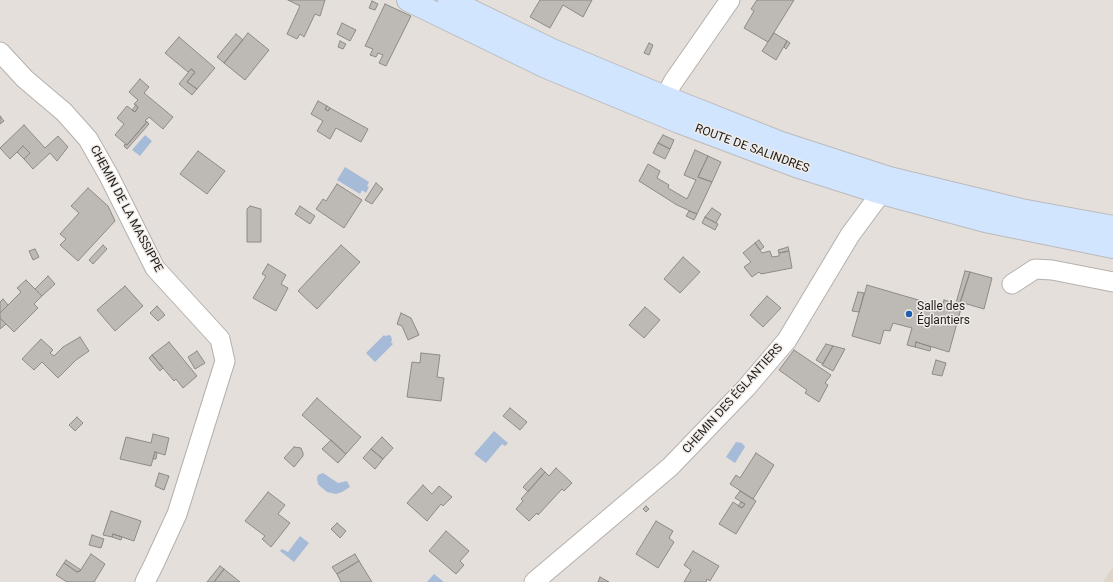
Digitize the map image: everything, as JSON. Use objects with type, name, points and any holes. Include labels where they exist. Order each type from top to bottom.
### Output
[{"type":"main road","name":"ROUTE DE SALINDRES","points":[[408,0],[546,67],[661,105]]},
{"type":"main road","name":"ROUTE DE SALINDRES","points":[[449,0],[661,105],[796,166],[885,186],[1113,227]]},
{"type":"main road","name":"ROUTE DE SALINDRES","points":[[885,186],[984,221],[1113,247]]},
{"type":"street","points":[[661,105],[674,82],[730,0]]},
{"type":"street","name":"CHEMIN DE LA MASSIPPE","points":[[0,52],[25,79],[64,112],[88,139],[109,176],[155,268],[220,339],[225,361],[177,514],[145,582]]},
{"type":"street","name":"CHEMIN DES ÉGLANTIERS","points":[[534,582],[670,467],[746,388],[787,340],[850,235],[885,186]]},
{"type":"street","points":[[1012,284],[1035,269],[1052,270],[1113,282]]},
{"type":"shaded area","points":[[1113,567],[1113,582],[1103,582]]},
{"type":"water","points":[[145,135],[152,141],[140,156],[132,150]]},
{"type":"water","points":[[345,167],[369,182],[367,186],[369,187],[366,193],[362,190],[360,194],[337,180]]},
{"type":"water","points":[[384,335],[391,336],[391,342],[393,344],[375,362],[366,353]]},
{"type":"water","points":[[494,431],[508,443],[505,446],[502,444],[486,463],[474,454]]},
{"type":"water","points":[[736,442],[742,443],[745,447],[735,463],[726,457]]},
{"type":"water","points":[[323,473],[338,483],[347,481],[350,487],[336,494],[327,492],[318,484],[318,475]]},
{"type":"water","points":[[300,536],[309,543],[294,562],[280,551],[282,549],[288,552]]},
{"type":"water","points":[[434,574],[444,582],[427,582]]},
{"type":"building","points":[[288,0],[325,0],[320,16],[315,14],[304,37],[300,34],[297,39],[287,34],[300,6]]},
{"type":"building","points":[[540,0],[592,0],[583,17],[563,5],[550,28],[530,17]]},
{"type":"building","points":[[757,0],[794,0],[768,42],[744,28],[754,11],[751,9]]},
{"type":"building","points":[[372,1],[378,4],[375,10],[369,8]]},
{"type":"building","points":[[385,4],[411,16],[386,66],[379,63],[383,55],[378,53],[376,57],[370,55],[373,49],[365,46]]},
{"type":"building","points":[[342,23],[356,30],[350,41],[337,34]]},
{"type":"building","points":[[248,33],[269,50],[245,80],[224,63]]},
{"type":"building","points":[[774,33],[787,41],[776,60],[762,51]]},
{"type":"building","points":[[236,34],[243,40],[224,63],[217,57]]},
{"type":"building","points":[[179,37],[215,68],[197,89],[187,82],[195,72],[191,69],[188,72],[165,53]]},
{"type":"building","points":[[340,41],[346,44],[343,49],[338,47]]},
{"type":"building","points":[[787,41],[790,43],[786,49],[784,47]]},
{"type":"building","points":[[649,43],[653,45],[649,55],[644,53]]},
{"type":"building","points":[[191,69],[195,72],[187,82],[197,89],[192,95],[179,84]]},
{"type":"building","points":[[140,79],[149,87],[144,93],[173,117],[163,129],[149,117],[145,121],[147,122],[127,145],[115,135],[124,124],[117,118],[127,106],[135,112],[138,107],[134,104],[138,100],[129,92]]},
{"type":"building","points":[[318,101],[327,106],[325,109],[328,111],[330,108],[368,129],[361,142],[336,128],[330,139],[317,131],[323,121],[311,114]]},
{"type":"building","points":[[136,105],[138,107],[135,112],[132,110]]},
{"type":"building","points":[[327,106],[330,108],[328,111],[325,109]]},
{"type":"building","points":[[0,116],[4,121],[0,124]]},
{"type":"building","points":[[147,122],[149,124],[127,149],[124,146],[125,144],[127,145]]},
{"type":"building","points":[[24,125],[45,148],[58,136],[68,147],[57,161],[50,153],[33,169],[24,159],[30,153],[23,146],[10,159],[0,148]]},
{"type":"building","points":[[663,135],[674,140],[670,149],[658,143]]},
{"type":"building","points":[[658,143],[670,149],[665,159],[653,153]]},
{"type":"building","points":[[23,146],[30,153],[24,159],[17,152]]},
{"type":"building","points":[[695,150],[708,156],[698,177],[712,182],[697,214],[677,205],[639,181],[648,164],[660,171],[657,178],[669,185],[668,188],[687,199],[696,180],[684,175]]},
{"type":"building","points":[[198,151],[225,171],[207,194],[180,174]]},
{"type":"building","points":[[708,156],[721,162],[712,182],[698,177]]},
{"type":"building","points":[[376,183],[383,189],[372,204],[365,200]]},
{"type":"building","points":[[337,184],[362,200],[344,228],[316,209],[323,199],[326,201]]},
{"type":"building","points":[[88,188],[108,206],[115,221],[78,261],[60,245],[66,239],[60,234],[79,213],[71,206]]},
{"type":"building","points":[[250,206],[261,209],[261,242],[247,242],[247,209]]},
{"type":"building","points":[[300,206],[315,216],[310,224],[295,214]]},
{"type":"building","points":[[712,208],[721,214],[716,223],[705,217]]},
{"type":"building","points":[[689,211],[697,214],[694,220],[686,216]]},
{"type":"building","points":[[705,217],[718,224],[715,230],[702,223]]},
{"type":"building","points":[[759,240],[764,247],[760,250],[755,243]]},
{"type":"building","points":[[755,243],[762,253],[770,251],[772,257],[779,256],[779,253],[789,251],[792,268],[761,274],[759,272],[752,277],[744,267],[751,262],[743,253]]},
{"type":"building","points":[[103,245],[107,249],[93,264],[89,260]]},
{"type":"building","points":[[341,245],[360,262],[317,309],[298,291]]},
{"type":"building","points":[[788,247],[789,251],[779,253],[778,250]]},
{"type":"building","points":[[35,249],[39,257],[33,260],[29,251]]},
{"type":"building","points":[[683,257],[700,272],[680,293],[664,279]]},
{"type":"building","points":[[268,264],[286,275],[281,284],[288,288],[276,311],[253,298],[266,276],[262,274]]},
{"type":"building","points":[[965,271],[970,272],[960,304],[956,303]]},
{"type":"building","points":[[970,272],[992,278],[984,309],[960,302]]},
{"type":"building","points":[[48,276],[55,284],[42,296],[35,289]]},
{"type":"building","points":[[26,280],[42,296],[34,304],[38,308],[14,332],[0,318],[0,313],[21,292],[17,288]]},
{"type":"building","points":[[867,285],[949,309],[951,302],[962,305],[949,352],[916,342],[915,347],[907,345],[912,328],[893,323],[890,331],[884,330],[880,344],[852,336]]},
{"type":"building","points":[[125,286],[143,306],[115,331],[97,310]]},
{"type":"building","points":[[858,292],[864,293],[859,312],[852,311]]},
{"type":"building","points":[[767,296],[781,308],[763,327],[750,315]]},
{"type":"building","points":[[3,299],[8,305],[0,313],[0,302]]},
{"type":"building","points":[[944,300],[951,302],[949,309],[942,307]]},
{"type":"building","points":[[157,306],[165,315],[158,321],[150,313]]},
{"type":"building","points":[[645,307],[660,320],[644,338],[629,325]]},
{"type":"building","points":[[401,313],[411,318],[419,335],[408,340],[402,326],[397,324]]},
{"type":"building","points":[[0,318],[6,324],[0,329]]},
{"type":"building","points":[[80,337],[89,351],[76,360],[58,378],[42,362],[34,370],[22,359],[41,339],[53,350],[50,353],[54,356],[63,347]]},
{"type":"building","points":[[169,342],[197,376],[183,388],[176,379],[174,381],[152,355]]},
{"type":"building","points":[[916,342],[931,347],[930,351],[915,347]]},
{"type":"building","points":[[826,344],[833,346],[823,364],[816,360]]},
{"type":"building","points":[[833,346],[845,349],[833,371],[822,365]]},
{"type":"building","points":[[794,350],[831,375],[825,383],[828,385],[819,402],[805,393],[807,390],[779,370]]},
{"type":"building","points":[[197,351],[205,363],[195,369],[188,357]]},
{"type":"building","points":[[421,353],[440,355],[437,377],[444,378],[441,401],[407,397],[412,362],[420,363]]},
{"type":"building","points":[[152,355],[163,368],[160,371],[149,358]]},
{"type":"building","points":[[936,360],[946,363],[942,376],[932,374]]},
{"type":"building","points":[[317,398],[361,437],[346,454],[302,415]]},
{"type":"building","points":[[510,408],[527,422],[520,430],[503,416]]},
{"type":"building","points":[[77,417],[83,423],[75,431],[69,425]]},
{"type":"building","points":[[153,434],[169,438],[165,455],[155,452],[151,466],[120,459],[126,437],[151,443]]},
{"type":"building","points":[[382,437],[393,448],[383,459],[371,449]]},
{"type":"building","points":[[331,440],[346,454],[338,463],[322,449]]},
{"type":"building","points":[[294,447],[301,448],[303,456],[294,467],[284,458]]},
{"type":"building","points":[[371,449],[383,459],[375,469],[363,458]]},
{"type":"building","points":[[155,452],[157,453],[156,459],[153,459]]},
{"type":"building","points":[[756,453],[774,465],[753,499],[730,484],[736,475],[740,478]]},
{"type":"building","points":[[541,468],[545,472],[528,492],[523,487]]},
{"type":"building","points":[[556,468],[572,483],[564,491],[562,489],[538,515],[537,513],[529,521],[516,509],[523,501],[521,499],[545,472],[549,476]]},
{"type":"building","points":[[159,473],[169,476],[164,490],[155,486]]},
{"type":"building","points":[[423,485],[432,494],[439,486],[452,497],[443,506],[441,504],[427,521],[407,503]]},
{"type":"building","points":[[740,491],[756,501],[736,534],[719,524],[733,502],[742,508],[745,504],[735,498]]},
{"type":"building","points":[[268,492],[285,505],[278,514],[290,523],[271,547],[262,539],[265,536],[245,521]]},
{"type":"building","points":[[741,502],[745,504],[742,508],[738,506]]},
{"type":"building","points":[[646,506],[649,509],[646,512],[643,509]]},
{"type":"building","points":[[111,511],[141,521],[134,541],[113,534],[112,537],[103,535]]},
{"type":"building","points":[[656,521],[673,531],[669,538],[674,542],[658,568],[636,554]]},
{"type":"building","points":[[337,523],[346,531],[340,538],[331,529]]},
{"type":"building","points":[[446,531],[469,551],[460,561],[464,565],[456,574],[429,551]]},
{"type":"building","points":[[113,534],[122,537],[121,540],[112,537]]},
{"type":"building","points":[[92,535],[104,539],[101,548],[89,545]]},
{"type":"building","points":[[693,551],[719,566],[710,581],[707,579],[706,582],[684,582],[691,570],[684,565]]},
{"type":"building","points":[[91,554],[105,564],[94,582],[67,582],[56,575],[64,563],[77,572],[80,571]]},
{"type":"building","points":[[355,554],[359,561],[337,574],[332,567]]},
{"type":"building","points":[[66,560],[81,570],[77,572],[64,563]]},
{"type":"building","points":[[359,561],[372,582],[341,582],[337,574]]},
{"type":"building","points":[[220,566],[224,569],[214,582],[207,582]]},
{"type":"building","points":[[224,569],[240,582],[214,582]]},
{"type":"building","points":[[600,577],[609,582],[598,582]]},
{"type":"place","name":"Salle des Églantiers","points":[[909,314]]}]
